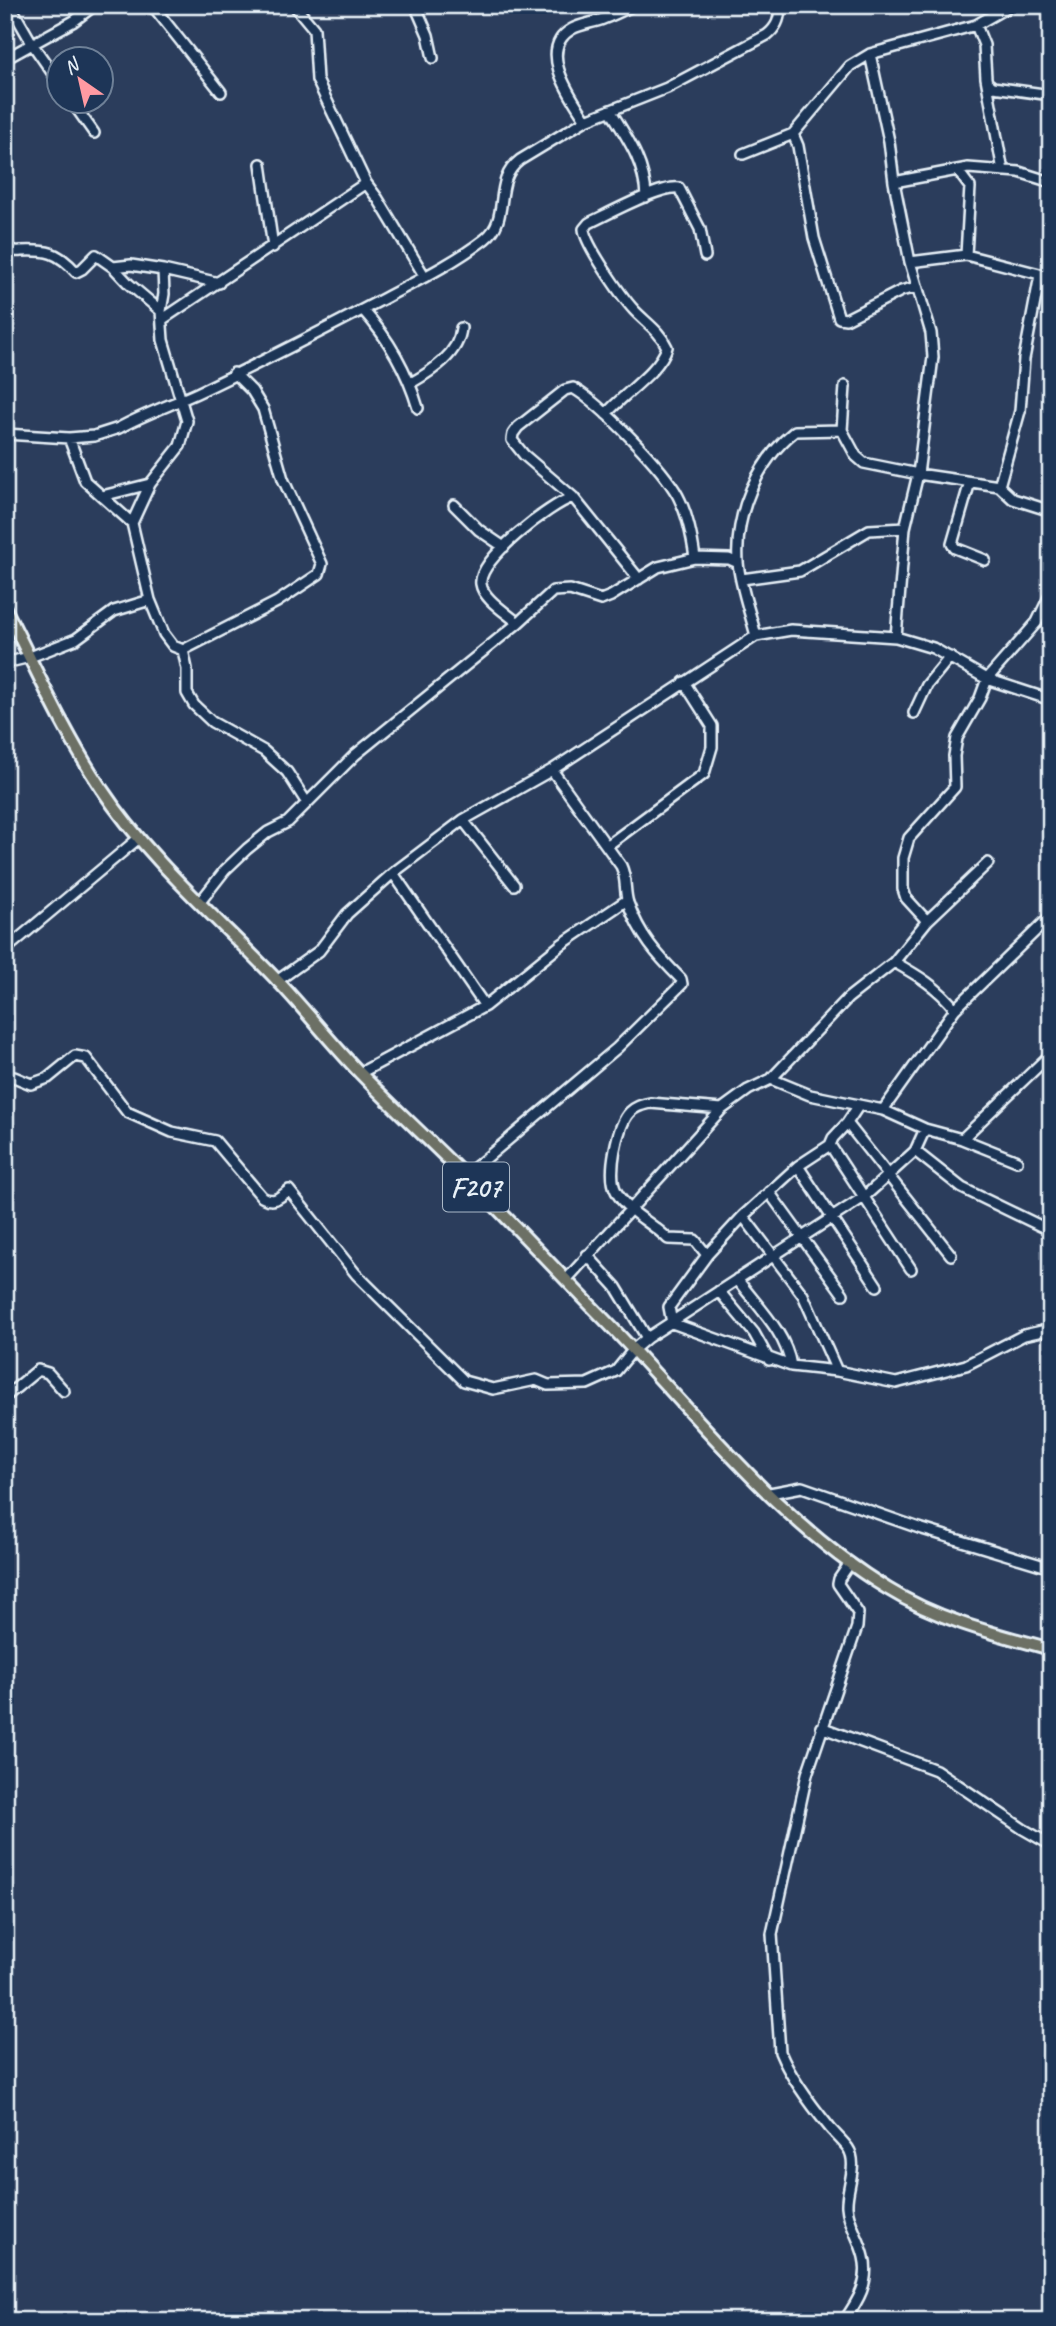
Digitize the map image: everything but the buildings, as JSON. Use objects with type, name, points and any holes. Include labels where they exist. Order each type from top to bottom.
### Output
[{"type":"main road","name":"F207","points":[[5,608],[69,737],[102,791],[139,838],[277,981],[360,1073],[465,1176],[634,1349],[688,1411],[808,1531],[890,1590],[942,1616],[1051,1649]]},
{"type":"street","points":[[10,5],[46,64]]},
{"type":"street","points":[[5,59],[33,45],[95,5]]},
{"type":"street","points":[[151,7],[172,5]]},
{"type":"street","points":[[294,5],[314,29],[317,80],[366,183],[425,277]]},
{"type":"street","points":[[415,5],[428,35],[433,58]]},
{"type":"street","points":[[586,120],[558,71],[556,48],[560,37],[573,28],[634,5]]},
{"type":"street","points":[[5,434],[69,438],[94,436],[119,428],[282,352],[425,277],[485,239],[494,230],[500,212],[504,178],[510,167],[586,120],[667,89],[767,35],[779,19],[779,5]]},
{"type":"street","points":[[743,154],[793,134],[850,66],[870,54],[976,24],[1011,5]]},
{"type":"street","points":[[151,7],[221,92]]},
{"type":"street","points":[[976,24],[984,45],[986,78],[1003,171]]},
{"type":"street","points":[[870,54],[889,141],[894,182],[910,261],[931,333],[933,357],[918,474],[905,528],[896,636]]},
{"type":"street","points":[[988,83],[1051,95]]},
{"type":"street","points":[[610,110],[636,153],[645,178],[646,197]]},
{"type":"street","points":[[82,116],[94,133]]},
{"type":"street","points":[[793,134],[798,146],[814,237],[839,318],[846,319],[916,286]]},
{"type":"street","points":[[261,164],[273,247]]},
{"type":"street","points":[[894,182],[968,168],[1019,173],[1051,182]]},
{"type":"street","points":[[958,171],[970,187],[966,255]]},
{"type":"street","points":[[162,315],[219,283],[366,183]]},
{"type":"street","points":[[606,414],[659,364],[667,347],[663,338],[633,309],[587,242],[584,229],[589,223],[646,197],[671,187],[679,188],[700,229],[705,256]]},
{"type":"street","points":[[5,239],[8,251],[36,249],[63,258],[76,272],[96,256],[113,267],[162,315]]},
{"type":"street","points":[[910,261],[966,255],[1051,277]]},
{"type":"street","points":[[113,267],[131,265],[219,283]]},
{"type":"street","points":[[132,523],[149,484],[180,446],[187,421],[163,340],[163,270]]},
{"type":"street","points":[[999,486],[1020,411],[1024,359],[1040,275]]},
{"type":"street","points":[[363,310],[383,332],[411,383],[418,408]]},
{"type":"street","points":[[411,383],[429,373],[456,348],[461,328]]},
{"type":"street","points":[[69,438],[85,481],[132,523],[150,600],[164,634],[173,646],[183,650],[277,602],[319,574],[322,564],[282,480],[263,409],[252,391],[234,373]]},
{"type":"street","points":[[845,386],[842,430],[856,456],[864,463],[999,486],[1013,499],[1051,511]]},
{"type":"street","points":[[639,579],[573,497],[524,455],[512,440],[517,427],[565,390],[573,388],[581,393],[606,414],[655,465],[678,495],[689,523],[695,558]]},
{"type":"street","points":[[756,636],[738,563],[740,530],[758,476],[773,450],[795,431],[842,430]]},
{"type":"street","points":[[970,482],[952,544],[955,548],[985,560]]},
{"type":"street","points":[[102,496],[149,484]]},
{"type":"street","points":[[518,622],[484,593],[481,578],[488,564],[504,548],[560,501],[573,497]]},
{"type":"street","points":[[453,505],[479,530],[504,548]]},
{"type":"street","points":[[741,579],[800,571],[869,530],[905,528]]},
{"type":"street","points":[[200,902],[225,870],[247,849],[268,832],[288,822],[355,755],[553,591],[570,590],[601,600],[658,567],[695,558],[729,559],[738,563]]},
{"type":"street","points":[[927,921],[906,898],[903,889],[903,858],[909,838],[955,787],[954,756],[957,738],[988,679],[1037,622],[1051,593]]},
{"type":"street","points":[[5,663],[30,657],[76,639],[114,611],[150,600]]},
{"type":"street","points":[[277,981],[319,951],[347,914],[393,873],[463,820],[552,770],[756,636],[791,630],[896,636],[933,648],[988,679],[1051,700]]},
{"type":"street","points":[[183,650],[187,669],[187,693],[194,705],[212,723],[264,751],[287,772],[307,803]]},
{"type":"street","points":[[914,713],[927,685],[950,657]]},
{"type":"street","points":[[608,845],[704,774],[712,747],[712,726],[684,682]]},
{"type":"street","points":[[465,1176],[617,1048],[682,984],[681,979],[651,949],[627,900],[626,877],[608,845],[552,770]]},
{"type":"street","points":[[463,820],[514,885]]},
{"type":"street","points":[[5,950],[139,838]]},
{"type":"street","points":[[566,1280],[722,1109],[747,1090],[771,1079],[848,998],[894,962],[927,921],[988,863]]},
{"type":"street","points":[[393,873],[485,1006]]},
{"type":"street","points":[[360,1073],[485,1006],[562,944],[627,900]]},
{"type":"street","points":[[883,1110],[955,1009],[1051,916]]},
{"type":"street","points":[[894,962],[925,980],[944,995],[955,1009]]},
{"type":"street","points":[[962,1139],[1051,1054]]},
{"type":"street","points":[[14,1077],[31,1084],[48,1078],[75,1056],[80,1056],[86,1058],[127,1112],[172,1132],[215,1140],[262,1197],[276,1200],[289,1190],[356,1274],[464,1381],[493,1389],[536,1380],[548,1385],[587,1384],[616,1371],[647,1338],[864,1197],[915,1151],[925,1129]]},
{"type":"street","points":[[771,1079],[810,1095],[883,1110],[925,1129],[962,1139],[1017,1161]]},
{"type":"street","points":[[707,1255],[695,1240],[668,1240],[660,1231],[631,1211],[616,1191],[613,1182],[616,1140],[628,1113],[638,1105],[650,1103],[722,1109]]},
{"type":"street","points":[[672,1323],[669,1307],[707,1255],[743,1216],[798,1166],[830,1145],[859,1105]]},
{"type":"street","points":[[847,1123],[951,1255]]},
{"type":"street","points":[[830,1145],[911,1269]]},
{"type":"street","points":[[915,1151],[962,1188],[1051,1231]]},
{"type":"street","points":[[798,1166],[877,1286]]},
{"type":"street","points":[[769,1192],[843,1294]]},
{"type":"street","points":[[743,1216],[803,1295],[837,1371]]},
{"type":"street","points":[[587,1255],[616,1287],[647,1338]]},
{"type":"street","points":[[737,1279],[776,1328],[789,1355],[791,1366]]},
{"type":"street","points":[[719,1291],[754,1333],[770,1360]]},
{"type":"street","points":[[672,1323],[791,1366],[837,1371],[896,1383],[966,1365],[1024,1335],[1051,1329]]},
{"type":"street","points":[[5,1396],[38,1370],[48,1373],[64,1391]]},
{"type":"street","points":[[770,1493],[802,1487],[919,1528],[1051,1568]]},
{"type":"street","points":[[844,2321],[862,2295],[864,2277],[864,2257],[847,2207],[853,2161],[850,2150],[817,2111],[785,2064],[780,2052],[772,1934],[807,1774],[821,1727],[858,1627],[858,1613],[838,1584],[850,1563]]},
{"type":"street","points":[[821,1727],[936,1770],[1051,1845]]}]
